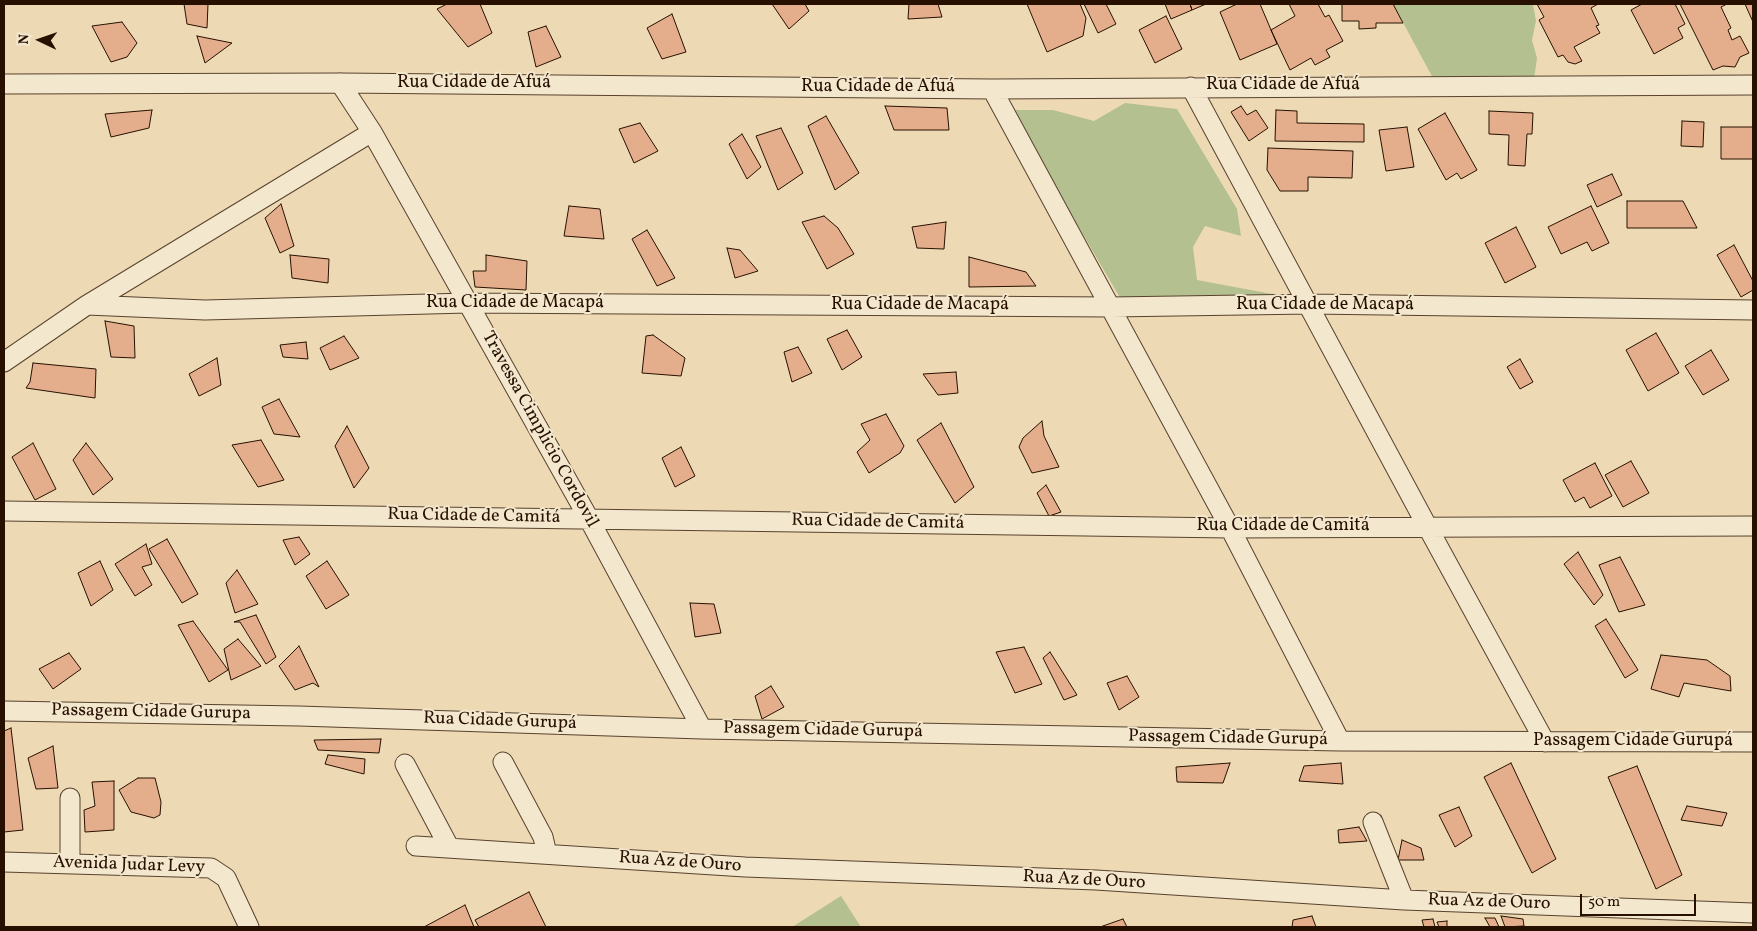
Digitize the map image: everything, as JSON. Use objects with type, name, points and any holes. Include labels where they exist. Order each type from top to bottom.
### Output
[{"type":"street","name":"Rua Cidade de Afuá","points":[[4,84],[340,83],[992,89],[1192,86],[1753,86]]},
{"type":"street","name":"Travessa Cimplicio Cordovil","points":[[340,83],[372,132],[468,303],[589,519],[702,729]]},
{"type":"street","points":[[1192,86],[1427,526],[1545,742]]},
{"type":"street","points":[[992,89],[1230,528],[1340,741]]},
{"type":"street","points":[[4,362],[87,305],[372,132]]},
{"type":"street","name":"Rua Cidade de Macapá","points":[[87,305],[205,310],[468,303],[1111,308],[1310,304],[1753,310]]},
{"type":"street","name":"Rua Cidade de Camitá","points":[[4,511],[1230,528],[1753,526]]},
{"type":"street","name":"Passagem Cidade Gurupa","points":[[4,711],[299,716]]},
{"type":"street","name":"Rua Cidade Gurupá","points":[[299,716],[702,729]]},
{"type":"street","name":"Passagem Cidade Gurupá","points":[[702,729],[1340,741],[1753,742]]},
{"type":"street","points":[[502,762],[543,837],[547,854]]},
{"type":"street","points":[[406,764],[449,847]]},
{"type":"street","points":[[70,798],[70,864]]},
{"type":"street","points":[[1373,822],[1404,900]]},
{"type":"street","name":"Rua Az de Ouro","points":[[416,846],[745,867],[1096,880],[1404,900],[1753,913]]},
{"type":"street","name":"Avenida Judar Levy","points":[[4,862],[211,868],[226,878],[249,927]]},
{"type":"green space","points":[[1393,4],[1533,4],[1536,21],[1532,40],[1537,58],[1534,79],[1434,80]]},
{"type":"green space","points":[[1125,103],[1177,109],[1237,209],[1241,236],[1205,226],[1193,247],[1197,280],[1283,296],[1122,301],[1010,110],[1053,110],[1094,121]]},
{"type":"green space","points":[[841,896],[861,927],[792,927]]},
{"type":"building","points":[[184,4],[208,4],[207,28],[187,24]]},
{"type":"building","points":[[447,4],[480,4],[492,33],[468,47],[437,9]]},
{"type":"building","points":[[772,4],[805,4],[809,11],[789,29]]},
{"type":"building","points":[[909,4],[938,4],[942,17],[908,19]]},
{"type":"building","points":[[1027,4],[1080,4],[1086,18],[1083,36],[1047,52]]},
{"type":"building","points":[[1084,4],[1106,4],[1116,24],[1098,33]]},
{"type":"building","points":[[1165,4],[1190,4],[1192,10],[1171,19]]},
{"type":"building","points":[[1190,4],[1206,4],[1192,10]]},
{"type":"building","points":[[1237,4],[1260,4],[1277,44],[1240,60],[1220,12]]},
{"type":"building","points":[[1289,4],[1318,4],[1325,17],[1329,15],[1343,41],[1326,50],[1330,57],[1315,65],[1311,58],[1290,70],[1271,30],[1295,16]]},
{"type":"building","points":[[1342,4],[1393,4],[1403,23],[1376,23],[1376,28],[1359,29],[1359,21],[1342,21]]},
{"type":"building","points":[[1537,4],[1598,4],[1591,8],[1599,25],[1596,26],[1600,33],[1574,47],[1582,61],[1575,64],[1568,62],[1563,55],[1558,57],[1539,20],[1544,17]]},
{"type":"building","points":[[1642,4],[1675,4],[1685,24],[1678,28],[1683,38],[1654,54],[1631,10]]},
{"type":"building","points":[[1680,4],[1727,4],[1721,7],[1731,28],[1728,30],[1732,40],[1740,36],[1749,53],[1740,57],[1735,67],[1723,66],[1713,70]]},
{"type":"building","points":[[1745,4],[1753,4],[1753,22]]},
{"type":"building","points":[[672,14],[686,52],[662,59],[647,28]]},
{"type":"building","points":[[1166,16],[1182,49],[1155,63],[1139,30]]},
{"type":"building","points":[[122,22],[137,43],[127,57],[111,62],[92,26]]},
{"type":"building","points":[[546,26],[561,57],[536,67],[528,32]]},
{"type":"building","points":[[197,36],[232,43],[205,63]]},
{"type":"building","points":[[885,106],[947,108],[949,130],[894,130]]},
{"type":"building","points":[[1241,106],[1247,115],[1256,110],[1268,128],[1249,141],[1231,112]]},
{"type":"building","points":[[152,110],[149,128],[111,137],[105,114]]},
{"type":"building","points":[[1276,110],[1297,111],[1297,123],[1364,124],[1364,142],[1275,141]]},
{"type":"building","points":[[1489,111],[1533,113],[1532,134],[1527,134],[1525,166],[1508,165],[1509,135],[1489,134]]},
{"type":"building","points":[[1445,113],[1477,170],[1461,179],[1457,173],[1446,180],[1418,129]]},
{"type":"building","points":[[826,116],[859,173],[835,190],[808,126]]},
{"type":"building","points":[[1682,121],[1704,122],[1703,147],[1681,146]]},
{"type":"building","points":[[640,123],[658,151],[634,163],[619,129]]},
{"type":"building","points":[[1407,127],[1414,167],[1386,171],[1379,130]]},
{"type":"building","points":[[1721,127],[1753,127],[1753,159],[1721,159]]},
{"type":"building","points":[[781,128],[803,173],[778,190],[756,136]]},
{"type":"building","points":[[742,134],[761,167],[747,179],[729,144]]},
{"type":"building","points":[[1268,148],[1353,151],[1352,178],[1308,177],[1308,191],[1280,191],[1267,170]]},
{"type":"building","points":[[1612,174],[1622,195],[1597,207],[1587,185]]},
{"type":"building","points":[[1627,201],[1683,201],[1697,228],[1627,228]]},
{"type":"building","points":[[281,204],[294,246],[280,253],[265,218]]},
{"type":"building","points":[[569,206],[600,209],[604,239],[564,236]]},
{"type":"building","points":[[1591,206],[1609,243],[1592,251],[1587,242],[1561,254],[1548,227]]},
{"type":"building","points":[[824,216],[838,228],[854,254],[827,269],[802,222]]},
{"type":"building","points":[[946,222],[944,249],[917,248],[912,227]]},
{"type":"building","points":[[1516,227],[1536,267],[1505,283],[1485,243]]},
{"type":"building","points":[[647,230],[675,278],[657,286],[632,239]]},
{"type":"building","points":[[1734,245],[1753,281],[1753,290],[1741,297],[1717,255]]},
{"type":"building","points":[[727,248],[740,250],[758,271],[735,278]]},
{"type":"building","points":[[290,255],[329,259],[328,283],[292,278]]},
{"type":"building","points":[[486,255],[527,261],[526,290],[475,287],[473,271],[486,271]]},
{"type":"building","points":[[969,257],[1026,272],[1036,286],[969,287]]},
{"type":"building","points":[[105,321],[134,326],[135,358],[111,357]]},
{"type":"building","points":[[847,330],[862,357],[842,370],[827,339]]},
{"type":"building","points":[[1656,333],[1679,373],[1648,391],[1626,350]]},
{"type":"building","points":[[653,335],[685,358],[681,376],[642,373],[646,336]]},
{"type":"building","points":[[344,336],[359,358],[330,370],[320,348]]},
{"type":"building","points":[[306,342],[308,359],[283,357],[280,345]]},
{"type":"building","points":[[798,347],[812,373],[792,382],[784,352]]},
{"type":"building","points":[[1711,350],[1729,380],[1703,395],[1685,366]]},
{"type":"building","points":[[217,358],[221,385],[199,396],[189,374]]},
{"type":"building","points":[[1520,359],[1533,382],[1520,389],[1507,367]]},
{"type":"building","points":[[33,363],[96,369],[95,398],[26,388],[30,382]]},
{"type":"building","points":[[956,372],[958,393],[938,395],[923,374]]},
{"type":"building","points":[[279,399],[300,437],[274,434],[262,407]]},
{"type":"building","points":[[886,414],[904,446],[900,453],[869,473],[857,452],[870,440],[861,424]]},
{"type":"building","points":[[1042,421],[1044,436],[1059,467],[1032,473],[1019,447],[1023,438]]},
{"type":"building","points":[[941,423],[974,487],[955,503],[917,440]]},
{"type":"building","points":[[347,426],[369,468],[354,488],[335,446]]},
{"type":"building","points":[[261,440],[284,480],[258,487],[232,445]]},
{"type":"building","points":[[33,443],[56,489],[35,500],[12,457]]},
{"type":"building","points":[[86,443],[113,479],[93,495],[73,460]]},
{"type":"building","points":[[681,447],[695,476],[675,487],[662,458]]},
{"type":"building","points":[[1631,461],[1649,493],[1623,507],[1605,475]]},
{"type":"building","points":[[1595,463],[1612,496],[1590,508],[1584,497],[1575,502],[1563,480]]},
{"type":"building","points":[[1046,485],[1061,512],[1049,516],[1037,493]]},
{"type":"building","points":[[299,537],[310,554],[295,565],[283,540]]},
{"type":"building","points":[[167,539],[198,594],[182,603],[149,549]]},
{"type":"building","points":[[146,544],[152,564],[142,567],[152,585],[135,596],[115,564]]},
{"type":"building","points":[[1578,552],[1603,595],[1594,605],[1564,564]]},
{"type":"building","points":[[1620,557],[1645,605],[1619,612],[1599,565]]},
{"type":"building","points":[[100,561],[113,590],[91,606],[78,573]]},
{"type":"building","points":[[327,561],[349,595],[326,609],[306,576]]},
{"type":"building","points":[[237,570],[258,604],[235,613],[226,583]]},
{"type":"building","points":[[690,603],[714,604],[721,633],[695,637]]},
{"type":"building","points":[[256,615],[276,657],[266,664],[240,622],[234,622]]},
{"type":"building","points":[[1606,619],[1638,670],[1625,678],[1595,626]]},
{"type":"building","points":[[193,621],[228,670],[209,682],[178,625]]},
{"type":"building","points":[[238,639],[261,666],[231,680],[224,649]]},
{"type":"building","points":[[299,646],[319,687],[313,683],[295,690],[279,666]]},
{"type":"building","points":[[1024,647],[1042,684],[1015,693],[996,652]]},
{"type":"building","points":[[1050,652],[1077,695],[1064,700],[1043,658]]},
{"type":"building","points":[[69,653],[81,669],[53,689],[39,669]]},
{"type":"building","points":[[1661,655],[1707,660],[1730,676],[1731,691],[1684,683],[1679,697],[1651,689]]},
{"type":"building","points":[[1127,676],[1139,697],[1119,710],[1107,683]]},
{"type":"building","points":[[771,686],[784,707],[762,719],[755,696]]},
{"type":"building","points":[[11,728],[23,830],[4,832],[4,731]]},
{"type":"building","points":[[381,739],[379,753],[318,750],[314,740]]},
{"type":"building","points":[[53,746],[58,788],[36,789],[28,758]]},
{"type":"building","points":[[328,755],[365,759],[364,774],[325,764]]},
{"type":"building","points":[[1230,763],[1223,783],[1177,782],[1176,767]]},
{"type":"building","points":[[1341,763],[1343,784],[1299,781],[1304,766]]},
{"type":"building","points":[[1511,763],[1556,859],[1532,873],[1484,777]]},
{"type":"building","points":[[1637,766],[1682,875],[1656,889],[1608,777]]},
{"type":"building","points":[[138,778],[155,778],[161,802],[160,815],[154,818],[131,812],[119,790]]},
{"type":"building","points":[[114,781],[114,830],[85,832],[84,810],[95,806],[92,782]]},
{"type":"building","points":[[1687,806],[1727,813],[1722,826],[1681,820]]},
{"type":"building","points":[[1459,807],[1472,836],[1455,847],[1439,815]]},
{"type":"building","points":[[1359,827],[1367,841],[1339,843],[1338,830]]},
{"type":"building","points":[[1402,840],[1421,848],[1424,860],[1398,860]]},
{"type":"building","points":[[529,892],[546,927],[479,927],[475,920]]},
{"type":"building","points":[[465,905],[474,927],[424,927]]},
{"type":"building","points":[[1312,916],[1316,927],[1292,927],[1293,920]]},
{"type":"building","points":[[1501,916],[1523,919],[1524,926],[1505,927]]},
{"type":"building","points":[[1485,918],[1495,918],[1499,927],[1490,927]]},
{"type":"building","points":[[1123,919],[1127,927],[1100,927]]},
{"type":"building","points":[[1433,919],[1435,927],[1424,927],[1422,920]]},
{"type":"building","points":[[1447,921],[1447,927],[1439,927],[1437,922]]}]
